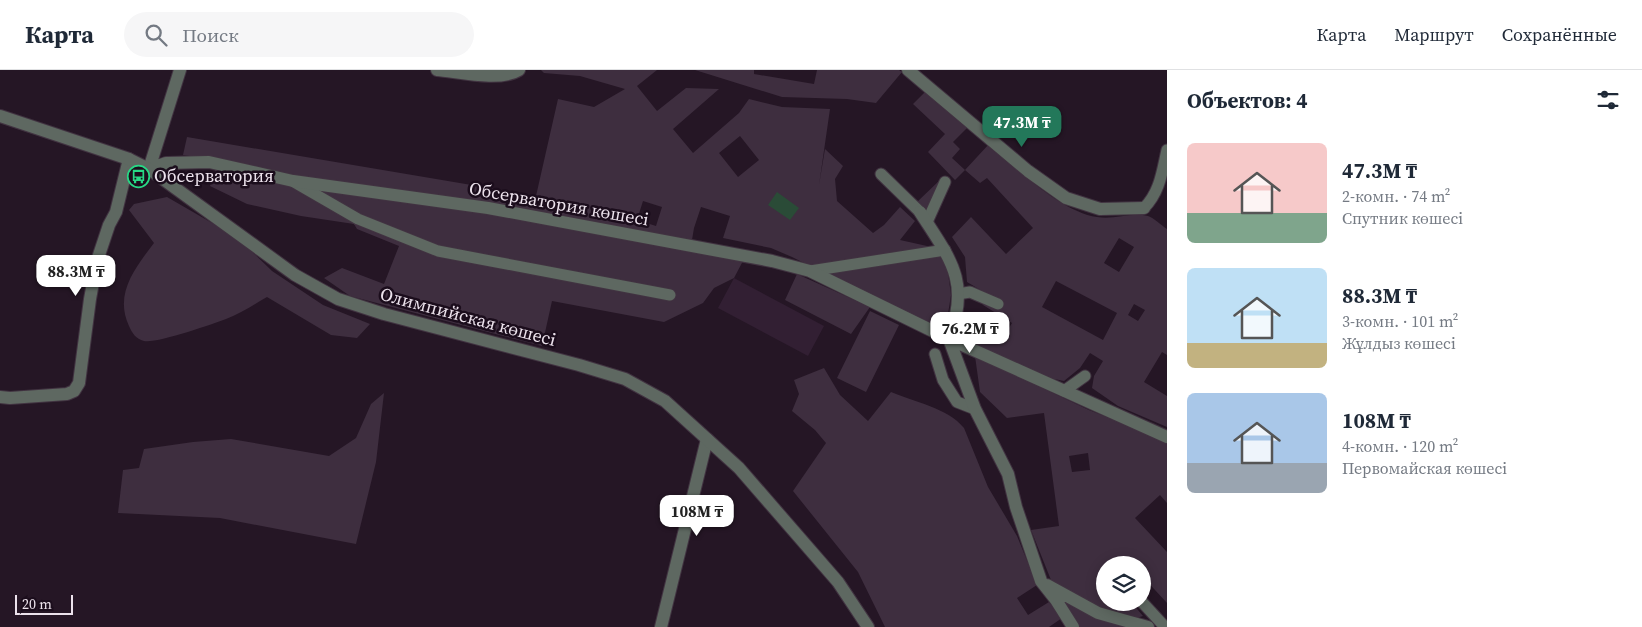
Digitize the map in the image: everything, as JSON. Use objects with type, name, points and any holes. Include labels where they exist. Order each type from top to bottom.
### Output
[{"type":"street","points":[[149,169],[180,70]]},
{"type":"street","points":[[437,70],[501,76],[512,74],[519,70]]},
{"type":"street","points":[[908,70],[1028,171],[1066,198],[1100,209],[1144,208]]},
{"type":"street","name":"Олимпийская көшесі","points":[[0,116],[129,159],[149,169],[295,275],[338,299],[384,314],[579,365],[625,379],[665,401],[739,468],[838,582],[868,627]]},
{"type":"street","points":[[0,397],[67,394],[74,391],[79,383],[97,260],[109,225],[116,212],[129,159]]},
{"type":"street","name":"Обсерватория көшесі","points":[[149,169],[166,163],[209,162],[293,181],[488,208],[772,261],[810,271],[949,339],[1167,438]]},
{"type":"street","points":[[923,217],[952,261],[958,294],[955,323],[949,339],[975,409],[1008,474],[1016,507],[1041,581],[1073,627]]},
{"type":"street","points":[[661,627],[708,440]]},
{"type":"street","points":[[1041,581],[1098,613],[1148,627]]},
{"type":"lane","points":[[1144,208],[1153,199],[1160,181],[1167,150]]},
{"type":"lane","points":[[881,174],[923,217],[945,182]]},
{"type":"lane","points":[[293,181],[358,219],[438,251],[670,294]]},
{"type":"lane","points":[[810,271],[945,250]]},
{"type":"lane","points":[[958,294],[970,292],[998,304]]},
{"type":"lane","points":[[934,354],[943,380],[957,402],[975,409]]},
{"type":"lane","points":[[1064,391],[1085,376]]},
{"type":"lane","points":[[1150,611],[1165,627]]},
{"type":"shaded area","points":[[541,70],[657,70],[637,86],[657,111],[686,88],[719,89],[673,129],[693,153],[739,113],[749,99],[782,107],[830,109],[819,185],[825,149],[843,166],[835,179],[837,201],[873,233],[884,225],[900,207],[915,221],[900,240],[945,250],[951,295],[945,333],[771,248],[723,238],[730,216],[701,207],[694,228],[690,252],[744,259],[734,278],[714,288],[703,303],[664,322],[552,301],[542,346],[350,296],[324,278],[342,268],[384,284],[399,246],[357,229],[354,224],[301,216],[247,204],[210,186],[219,160],[183,155],[187,137],[536,196],[558,99],[594,107],[625,89],[580,76],[544,73]],"holes":[[[740,136],[759,160],[738,177],[719,153]],[[643,201],[662,207],[656,226],[637,220]]]},
{"type":"shaded area","points":[[695,70],[754,70],[754,74],[814,84],[817,70],[899,70],[902,72],[876,103],[847,99],[782,97]]},
{"type":"shaded area","points":[[926,91],[970,125],[953,142],[960,149],[952,158],[965,170],[955,180],[928,152],[945,134],[913,104]]},
{"type":"shaded area","points":[[989,144],[1040,188],[1069,207],[1103,218],[1135,215],[1148,216],[1167,229],[1167,355],[1162,352],[1144,382],[1167,396],[1167,427],[1118,406],[1092,388],[1094,376],[1103,361],[1090,353],[1080,368],[1064,381],[1039,376],[962,338],[969,323],[985,334],[993,333],[1002,339],[1012,323],[983,305],[989,295],[967,282],[965,257],[952,237],[971,217],[1006,254],[1033,228],[987,178],[980,183],[965,170]],"holes":[[[1119,238],[1134,247],[1119,272],[1104,263]],[[1056,281],[1117,313],[1103,340],[1042,307]],[[1134,304],[1145,310],[1138,321],[1128,315]]]},
{"type":"shaded area","points":[[941,179],[927,214],[917,202]]},
{"type":"shaded area","points":[[777,192],[799,208],[790,220],[768,205]]},
{"type":"shaded area","points":[[167,197],[238,238],[272,271],[323,305],[370,324],[357,338],[331,335],[267,297],[231,317],[197,329],[160,340],[144,341],[139,339],[131,331],[125,314],[125,292],[134,272],[154,243],[129,210],[134,204]]},
{"type":"shaded area","points":[[797,274],[870,307],[851,334],[785,300]]},
{"type":"shaded area","points":[[734,278],[824,326],[808,356],[718,308]]},
{"type":"shaded area","points":[[870,311],[899,325],[866,392],[837,378]]},
{"type":"shaded area","points":[[975,356],[1089,410],[1167,441],[1167,503],[1160,495],[1135,518],[1167,552],[1167,603],[1151,586],[1151,556],[1096,556],[1096,608],[1053,585],[1031,530],[1059,526],[1044,413],[1007,418],[980,392]],"holes":[[[1088,453],[1090,470],[1072,472],[1069,456]]]},
{"type":"shaded area","points":[[824,368],[840,395],[868,421],[891,392],[940,410],[964,428],[988,487],[1017,536],[1037,585],[1017,598],[1028,615],[1049,602],[1062,618],[1049,627],[885,627],[858,572],[793,491],[826,443],[815,430],[792,411],[799,394],[794,380]]},
{"type":"shaded area","points":[[384,393],[376,462],[356,544],[220,518],[118,513],[123,470],[139,468],[144,449],[231,439],[329,456],[356,438],[371,404]]},
{"type":"shaded area","points":[[1059,598],[1148,627],[1080,627]]},
{"type":"shaded area","points":[[1103,611],[1139,611],[1143,616],[1133,619]]},
{"type":"place","name":"Обсерватория","points":[[138,176]]}]
